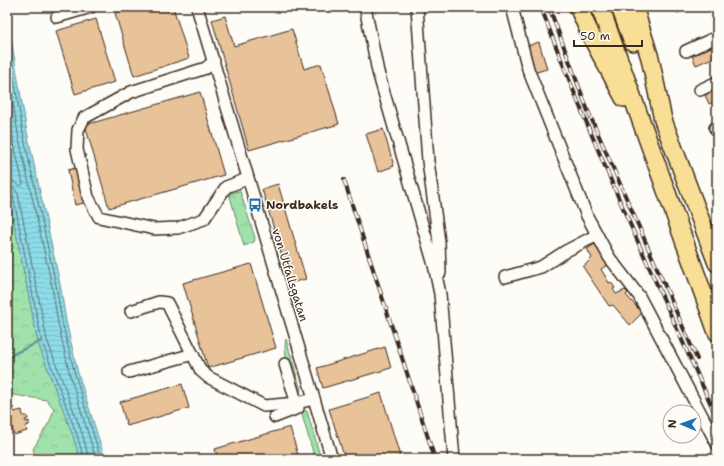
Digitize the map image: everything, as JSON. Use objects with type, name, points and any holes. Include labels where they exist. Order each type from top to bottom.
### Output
[{"type":"highway","points":[[578,7],[594,42],[653,154]]},
{"type":"highway","points":[[600,7],[717,332]]},
{"type":"highway","points":[[620,7],[717,263]]},
{"type":"highway","points":[[634,7],[650,58],[663,120]]},
{"type":"street","points":[[57,18],[91,7]]},
{"type":"street","name":"von Utfallsgatan","points":[[197,7],[214,61],[247,179],[332,459]]},
{"type":"street","points":[[365,7],[378,72],[434,265],[440,294]]},
{"type":"street","points":[[417,7],[428,161],[440,254],[440,294],[454,459]]},
{"type":"street","points":[[512,7],[528,69],[587,216],[609,257],[639,296],[717,444]]},
{"type":"street","points":[[686,51],[717,37]]},
{"type":"street","points":[[214,61],[206,68],[131,92],[84,118],[78,130],[76,149],[88,197],[99,218],[154,229],[178,228],[204,219],[226,187],[247,179]]},
{"type":"street","points":[[700,90],[717,82]]},
{"type":"street","points":[[504,277],[541,267],[566,250],[597,234]]},
{"type":"street","points":[[131,311],[159,302],[167,303],[193,354],[202,370],[208,377],[258,404],[271,406],[297,403],[314,399]]},
{"type":"street","points":[[129,372],[193,354]]},
{"type":"street","points":[[275,417],[298,408],[285,364]]},
{"type":"green space","points":[[7,187],[38,343],[73,436],[80,459],[36,459],[33,449],[50,421],[54,409],[47,400],[7,394],[7,336],[9,335],[7,294]]},
{"type":"green space","points":[[240,191],[255,238],[254,242],[244,246],[229,193]]},
{"type":"green space","points":[[286,339],[301,390],[300,393],[288,367],[285,351]]},
{"type":"green space","points":[[303,411],[307,411],[321,459],[315,459],[302,415]]},
{"type":"water","points":[[7,15],[27,132],[60,284],[66,321],[78,373],[105,459],[80,459],[73,436],[38,343],[7,187]]},
{"type":"building","points":[[136,7],[173,7],[189,58],[134,76],[115,13]]},
{"type":"building","points":[[675,7],[686,7],[687,10],[677,13]]},
{"type":"building","points":[[225,16],[234,46],[292,29],[304,69],[321,64],[339,124],[249,150],[212,20]]},
{"type":"building","points":[[96,19],[115,82],[75,94],[56,31]]},
{"type":"building","points":[[539,42],[547,69],[533,73],[524,47]]},
{"type":"building","points":[[717,44],[717,56],[696,65],[692,56]]},
{"type":"building","points":[[717,89],[717,100],[709,104],[705,95]]},
{"type":"building","points":[[200,92],[224,175],[109,208],[85,125]]},
{"type":"building","points":[[383,129],[394,166],[378,172],[366,134]]},
{"type":"building","points":[[76,168],[84,203],[75,205],[68,170]]},
{"type":"building","points":[[278,184],[306,279],[290,283],[262,189]]},
{"type":"building","points":[[595,244],[607,265],[601,269],[609,283],[611,282],[615,288],[613,289],[616,294],[625,290],[628,293],[626,295],[642,313],[630,325],[613,305],[609,306],[583,267],[592,258],[587,249]]},
{"type":"building","points":[[251,264],[276,348],[208,368],[183,283]]},
{"type":"building","points":[[385,347],[391,368],[323,388],[317,368]]},
{"type":"building","points":[[182,384],[189,408],[127,426],[120,402]]},
{"type":"building","points":[[381,393],[400,456],[391,459],[345,459],[329,409]]},
{"type":"building","points":[[13,407],[14,412],[22,410],[23,416],[27,416],[28,419],[25,420],[26,422],[29,421],[29,425],[26,426],[27,431],[14,435],[8,413],[10,413],[9,408]]},
{"type":"building","points":[[290,427],[299,459],[218,459],[215,449]]},
{"type":"waterway","points":[[7,357],[41,341]]},
{"type":"railway","points":[[541,7],[603,163],[717,418]]},
{"type":"railway","points":[[549,7],[588,111],[697,359]]},
{"type":"railway","points":[[344,180],[435,459]]},
{"type":"place","name":"Nordbakels","points":[[255,205]]}]
